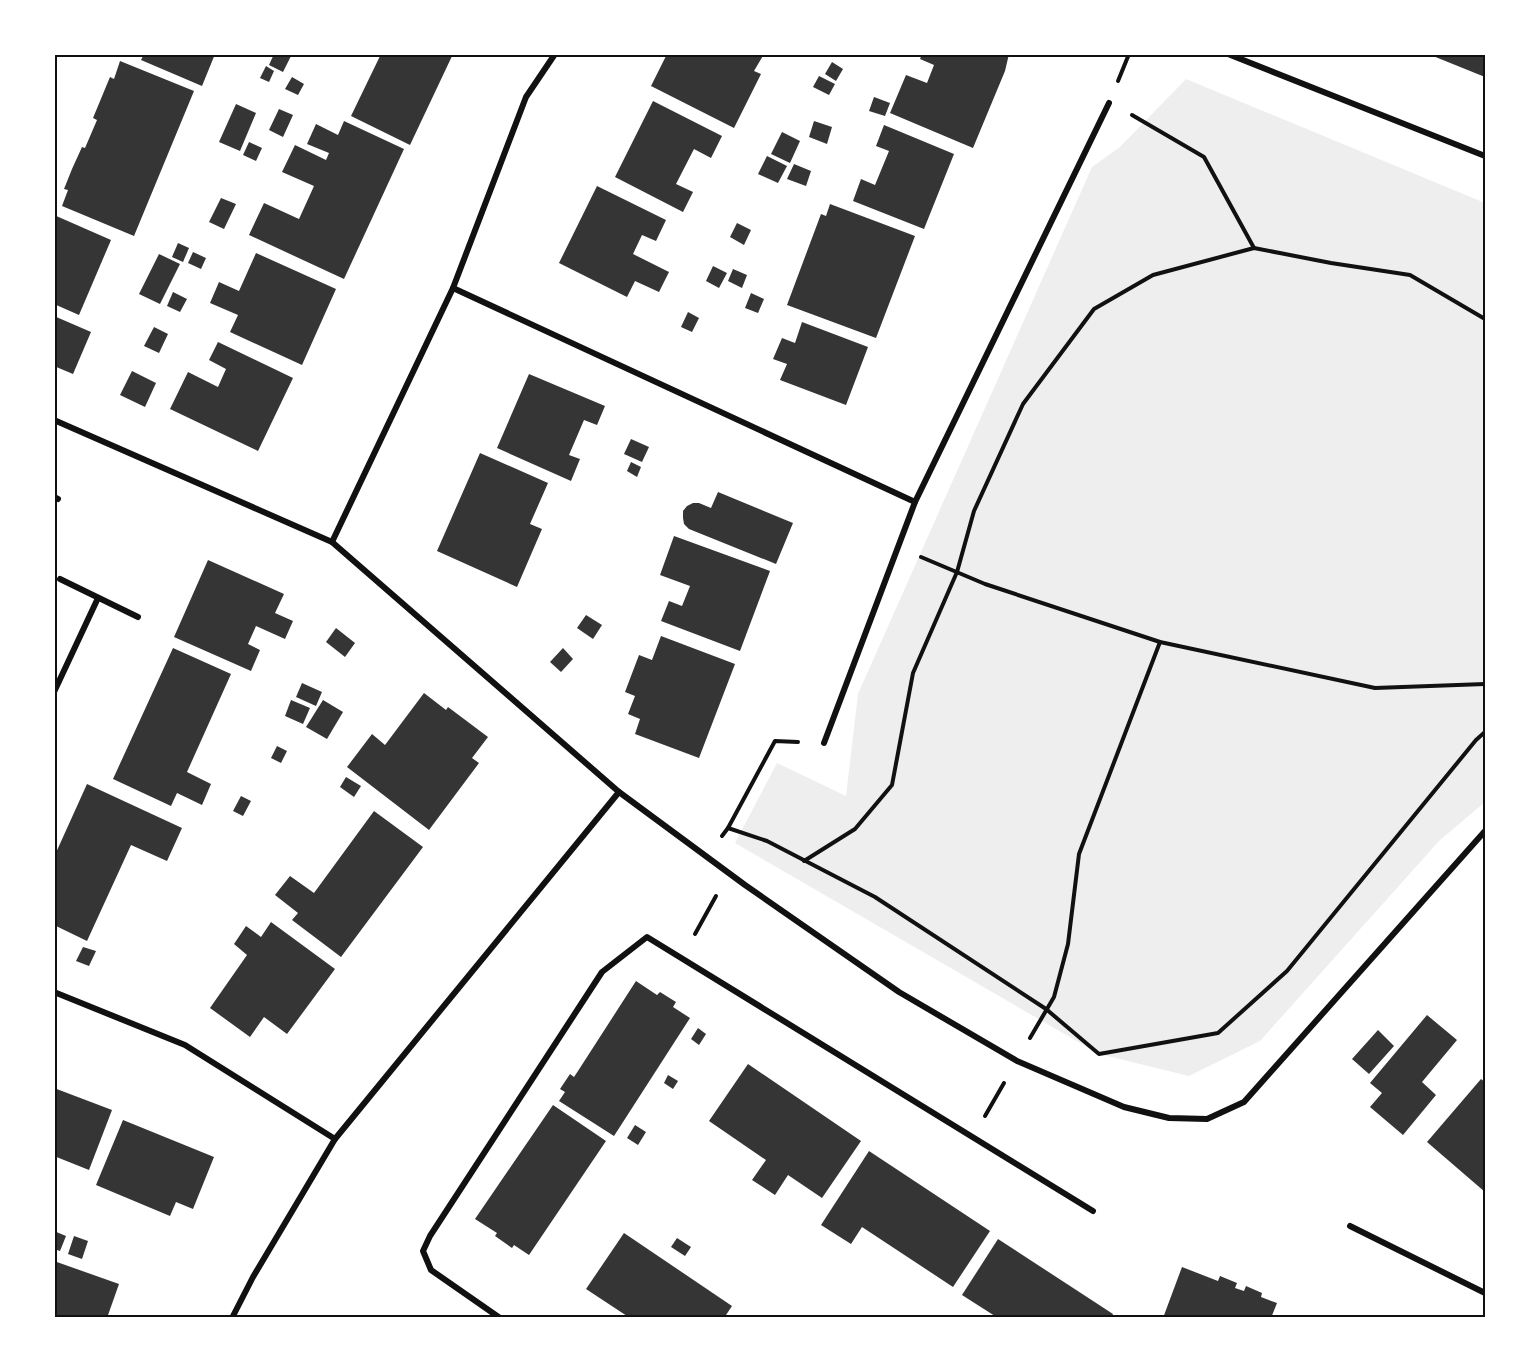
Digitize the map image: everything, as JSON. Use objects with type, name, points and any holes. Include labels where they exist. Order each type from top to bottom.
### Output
[{"type":"street","points":[[332,542],[453,288],[526,97],[555,54]]},
{"type":"street","points":[[1228,54],[1485,156]]},
{"type":"street","points":[[824,743],[915,502],[1109,103]]},
{"type":"street","points":[[453,288],[915,502]]},
{"type":"street","points":[[54,420],[332,542],[619,792],[729,874],[899,992],[1017,1061],[1124,1107],[1169,1118],[1207,1119],[1244,1102],[1485,831]]},
{"type":"street","points":[[60,579],[138,617]]},
{"type":"street","points":[[54,692],[98,598]]},
{"type":"street","points":[[232,1318],[253,1276],[335,1139],[619,792]]},
{"type":"street","points":[[500,1318],[431,1270],[423,1251],[430,1236],[602,972],[647,937],[1093,1211]]},
{"type":"street","points":[[54,992],[185,1045],[335,1139]]},
{"type":"street","points":[[1350,1226],[1485,1293]]},
{"type":"path","points":[[1109,103],[1203,157],[1254,248]]},
{"type":"path","points":[[804,861],[855,829],[892,785],[913,673],[957,572],[975,511],[1023,404],[1094,309],[1153,274],[1254,248],[1410,275],[1485,319]]},
{"type":"path","points":[[899,547],[985,584],[1160,642],[1375,688],[1485,684]]},
{"type":"path","points":[[973,1137],[1054,997],[1068,944],[1078,855],[1160,642]]},
{"type":"path","points":[[728,828],[767,842],[875,897],[1046,1009],[1099,1054],[1218,1033],[1287,971],[1485,732]]},
{"type":"path","points":[[707,858],[728,828],[775,741],[824,743]]},
{"type":"path","points":[[681,959],[729,874]]},
{"type":"shaded area","points":[[1186,79],[1485,203],[1485,802],[1439,841],[1260,1041],[1189,1076],[1099,1054],[735,843],[777,763],[846,796],[858,694],[1092,167],[1120,147]]},
{"type":"building","points":[[144,54],[215,54],[202,86],[141,60]]},
{"type":"building","points":[[274,54],[292,54],[283,72],[269,65]]},
{"type":"building","points":[[381,54],[453,54],[410,145],[351,116]]},
{"type":"building","points":[[667,54],[764,54],[754,71],[761,74],[734,128],[651,86]]},
{"type":"building","points":[[922,54],[1009,54],[1005,71],[973,148],[890,113],[906,75],[927,83],[934,65],[920,59]]},
{"type":"building","points":[[1428,54],[1485,54],[1485,77]]},
{"type":"building","points":[[120,61],[194,91],[134,236],[62,206],[68,190],[64,189],[72,169],[82,147],[85,148],[97,120],[93,118],[110,77],[114,79]]},
{"type":"building","points":[[832,62],[843,69],[836,81],[825,74]]},
{"type":"building","points":[[266,66],[274,71],[269,82],[260,78]]},
{"type":"building","points":[[819,76],[835,84],[829,95],[813,87]]},
{"type":"building","points":[[292,77],[304,84],[298,95],[285,89]]},
{"type":"building","points":[[874,97],[890,103],[885,116],[869,111]]},
{"type":"building","points":[[653,101],[722,136],[711,158],[694,149],[676,184],[693,192],[683,212],[615,177]]},
{"type":"building","points":[[236,104],[256,113],[240,151],[219,142]]},
{"type":"building","points":[[279,109],[293,115],[283,137],[269,130]]},
{"type":"building","points":[[344,121],[404,149],[344,279],[249,235],[264,203],[299,219],[314,186],[282,172],[295,145],[326,160],[329,153],[307,144],[316,124],[338,135]]},
{"type":"building","points":[[814,121],[832,127],[827,144],[809,137]]},
{"type":"building","points":[[884,125],[954,154],[924,229],[853,201],[861,179],[875,185],[889,151],[876,146]]},
{"type":"building","points":[[782,132],[800,141],[790,163],[771,154]]},
{"type":"building","points":[[249,142],[262,148],[256,161],[243,155]]},
{"type":"building","points":[[767,156],[787,166],[778,183],[758,174]]},
{"type":"building","points":[[794,164],[811,171],[806,186],[787,179]]},
{"type":"building","points":[[597,186],[666,220],[656,241],[642,235],[633,254],[669,272],[659,292],[635,281],[627,297],[559,263]]},
{"type":"building","points":[[221,198],[236,204],[224,229],[209,222]]},
{"type":"building","points":[[830,204],[915,236],[876,338],[787,305],[821,214],[826,216]]},
{"type":"building","points":[[54,215],[111,240],[79,315],[54,304]]},
{"type":"building","points":[[737,223],[751,230],[744,245],[730,237]]},
{"type":"building","points":[[178,243],[189,248],[183,262],[172,257]]},
{"type":"building","points":[[193,252],[206,258],[201,269],[188,263]]},
{"type":"building","points":[[256,253],[336,289],[302,365],[230,332],[238,315],[210,303],[219,282],[239,291]]},
{"type":"building","points":[[159,254],[180,264],[160,304],[139,294]]},
{"type":"building","points":[[713,266],[727,273],[719,288],[706,281]]},
{"type":"building","points":[[733,269],[747,275],[742,288],[728,281]]},
{"type":"building","points":[[173,292],[187,299],[180,312],[167,306]]},
{"type":"building","points":[[751,293],[764,299],[758,313],[745,308]]},
{"type":"building","points":[[688,312],[699,318],[692,332],[681,327]]},
{"type":"building","points":[[54,316],[91,332],[73,374],[54,366]]},
{"type":"building","points":[[802,322],[868,347],[846,405],[780,380],[787,364],[773,359],[782,338],[795,343]]},
{"type":"building","points":[[154,327],[168,334],[159,353],[144,346]]},
{"type":"building","points":[[218,342],[293,378],[258,451],[170,409],[188,372],[218,387],[226,369],[209,360]]},
{"type":"building","points":[[132,371],[156,383],[145,407],[120,395]]},
{"type":"building","points":[[529,374],[605,406],[597,425],[584,420],[569,455],[580,459],[571,481],[497,448]]},
{"type":"building","points":[[631,439],[649,447],[642,462],[624,454]]},
{"type":"building","points":[[480,453],[548,483],[530,524],[542,529],[517,587],[437,551]]},
{"type":"building","points":[[631,462],[641,467],[637,477],[627,471]]},
{"type":"building","points":[[718,492],[793,523],[776,564],[689,529],[684,524],[683,511],[687,506],[699,503],[711,508]]},
{"type":"building","points":[[674,536],[770,571],[740,651],[661,621],[669,601],[682,606],[690,586],[660,575]]},
{"type":"building","points":[[208,560],[284,594],[275,613],[293,621],[285,639],[256,626],[248,644],[260,650],[251,671],[174,637]]},
{"type":"building","points":[[586,615],[602,625],[593,639],[577,628]]},
{"type":"building","points":[[336,628],[355,643],[345,657],[326,642]]},
{"type":"building","points":[[661,636],[735,664],[699,758],[635,734],[640,719],[628,714],[635,696],[625,692],[639,655],[652,660]]},
{"type":"building","points":[[173,648],[231,674],[187,772],[211,784],[202,805],[177,793],[171,806],[113,779]]},
{"type":"building","points":[[563,648],[573,659],[561,672],[550,662]]},
{"type":"building","points":[[302,683],[322,692],[316,706],[296,697]]},
{"type":"building","points":[[424,693],[446,710],[448,707],[488,737],[472,758],[479,763],[429,830],[347,767],[372,734],[385,745]]},
{"type":"building","points":[[291,700],[310,708],[303,724],[285,716]]},
{"type":"building","points":[[323,700],[343,712],[327,739],[306,727]]},
{"type":"building","points":[[277,746],[287,751],[281,763],[271,758]]},
{"type":"building","points":[[346,777],[361,786],[354,797],[340,787]]},
{"type":"building","points":[[87,784],[182,828],[167,861],[131,845],[87,941],[54,925],[54,857]]},
{"type":"building","points":[[241,796],[251,801],[243,816],[233,811]]},
{"type":"building","points":[[374,811],[423,847],[341,957],[292,920],[298,913],[275,895],[290,876],[314,893]]},
{"type":"building","points":[[271,922],[335,969],[287,1034],[264,1017],[250,1037],[210,1008],[247,955],[234,944],[246,926],[261,937]]},
{"type":"building","points":[[83,947],[96,951],[89,966],[76,961]]},
{"type":"building","points":[[636,981],[657,995],[660,992],[676,1002],[673,1007],[690,1018],[614,1136],[559,1101],[565,1092],[560,1089],[570,1074],[574,1077]]},
{"type":"building","points":[[1427,1015],[1457,1040],[1422,1082],[1436,1095],[1403,1135],[1370,1107],[1382,1093],[1370,1083]]},
{"type":"building","points":[[698,1028],[706,1034],[699,1045],[691,1039]]},
{"type":"building","points":[[1378,1030],[1394,1046],[1369,1074],[1352,1059]]},
{"type":"building","points":[[748,1064],[861,1141],[822,1198],[788,1175],[775,1195],[752,1180],[766,1160],[709,1121]]},
{"type":"building","points":[[668,1075],[678,1081],[673,1089],[664,1083]]},
{"type":"building","points":[[1481,1079],[1485,1082],[1485,1192],[1427,1142]]},
{"type":"building","points":[[54,1088],[112,1110],[89,1170],[54,1156]]},
{"type":"building","points":[[553,1105],[606,1141],[529,1255],[514,1245],[512,1248],[495,1236],[497,1233],[475,1219]]},
{"type":"building","points":[[123,1120],[214,1157],[193,1209],[176,1202],[170,1216],[96,1185]]},
{"type":"building","points":[[635,1125],[646,1132],[638,1145],[627,1138]]},
{"type":"building","points":[[869,1151],[990,1231],[953,1287],[862,1227],[851,1244],[821,1225]]},
{"type":"building","points":[[54,1231],[66,1236],[60,1251],[54,1249]]},
{"type":"building","points":[[624,1233],[732,1306],[724,1318],[630,1318],[586,1289]]},
{"type":"building","points":[[74,1236],[88,1241],[82,1259],[68,1254]]},
{"type":"building","points":[[677,1238],[691,1247],[685,1256],[671,1247]]},
{"type":"building","points":[[998,1239],[1113,1314],[1111,1318],[998,1318],[962,1295]]},
{"type":"building","points":[[54,1261],[119,1284],[107,1318],[54,1318]]},
{"type":"building","points":[[1182,1267],[1218,1281],[1220,1276],[1237,1283],[1235,1288],[1244,1291],[1246,1286],[1262,1293],[1261,1297],[1277,1303],[1271,1318],[1163,1318]]}]
